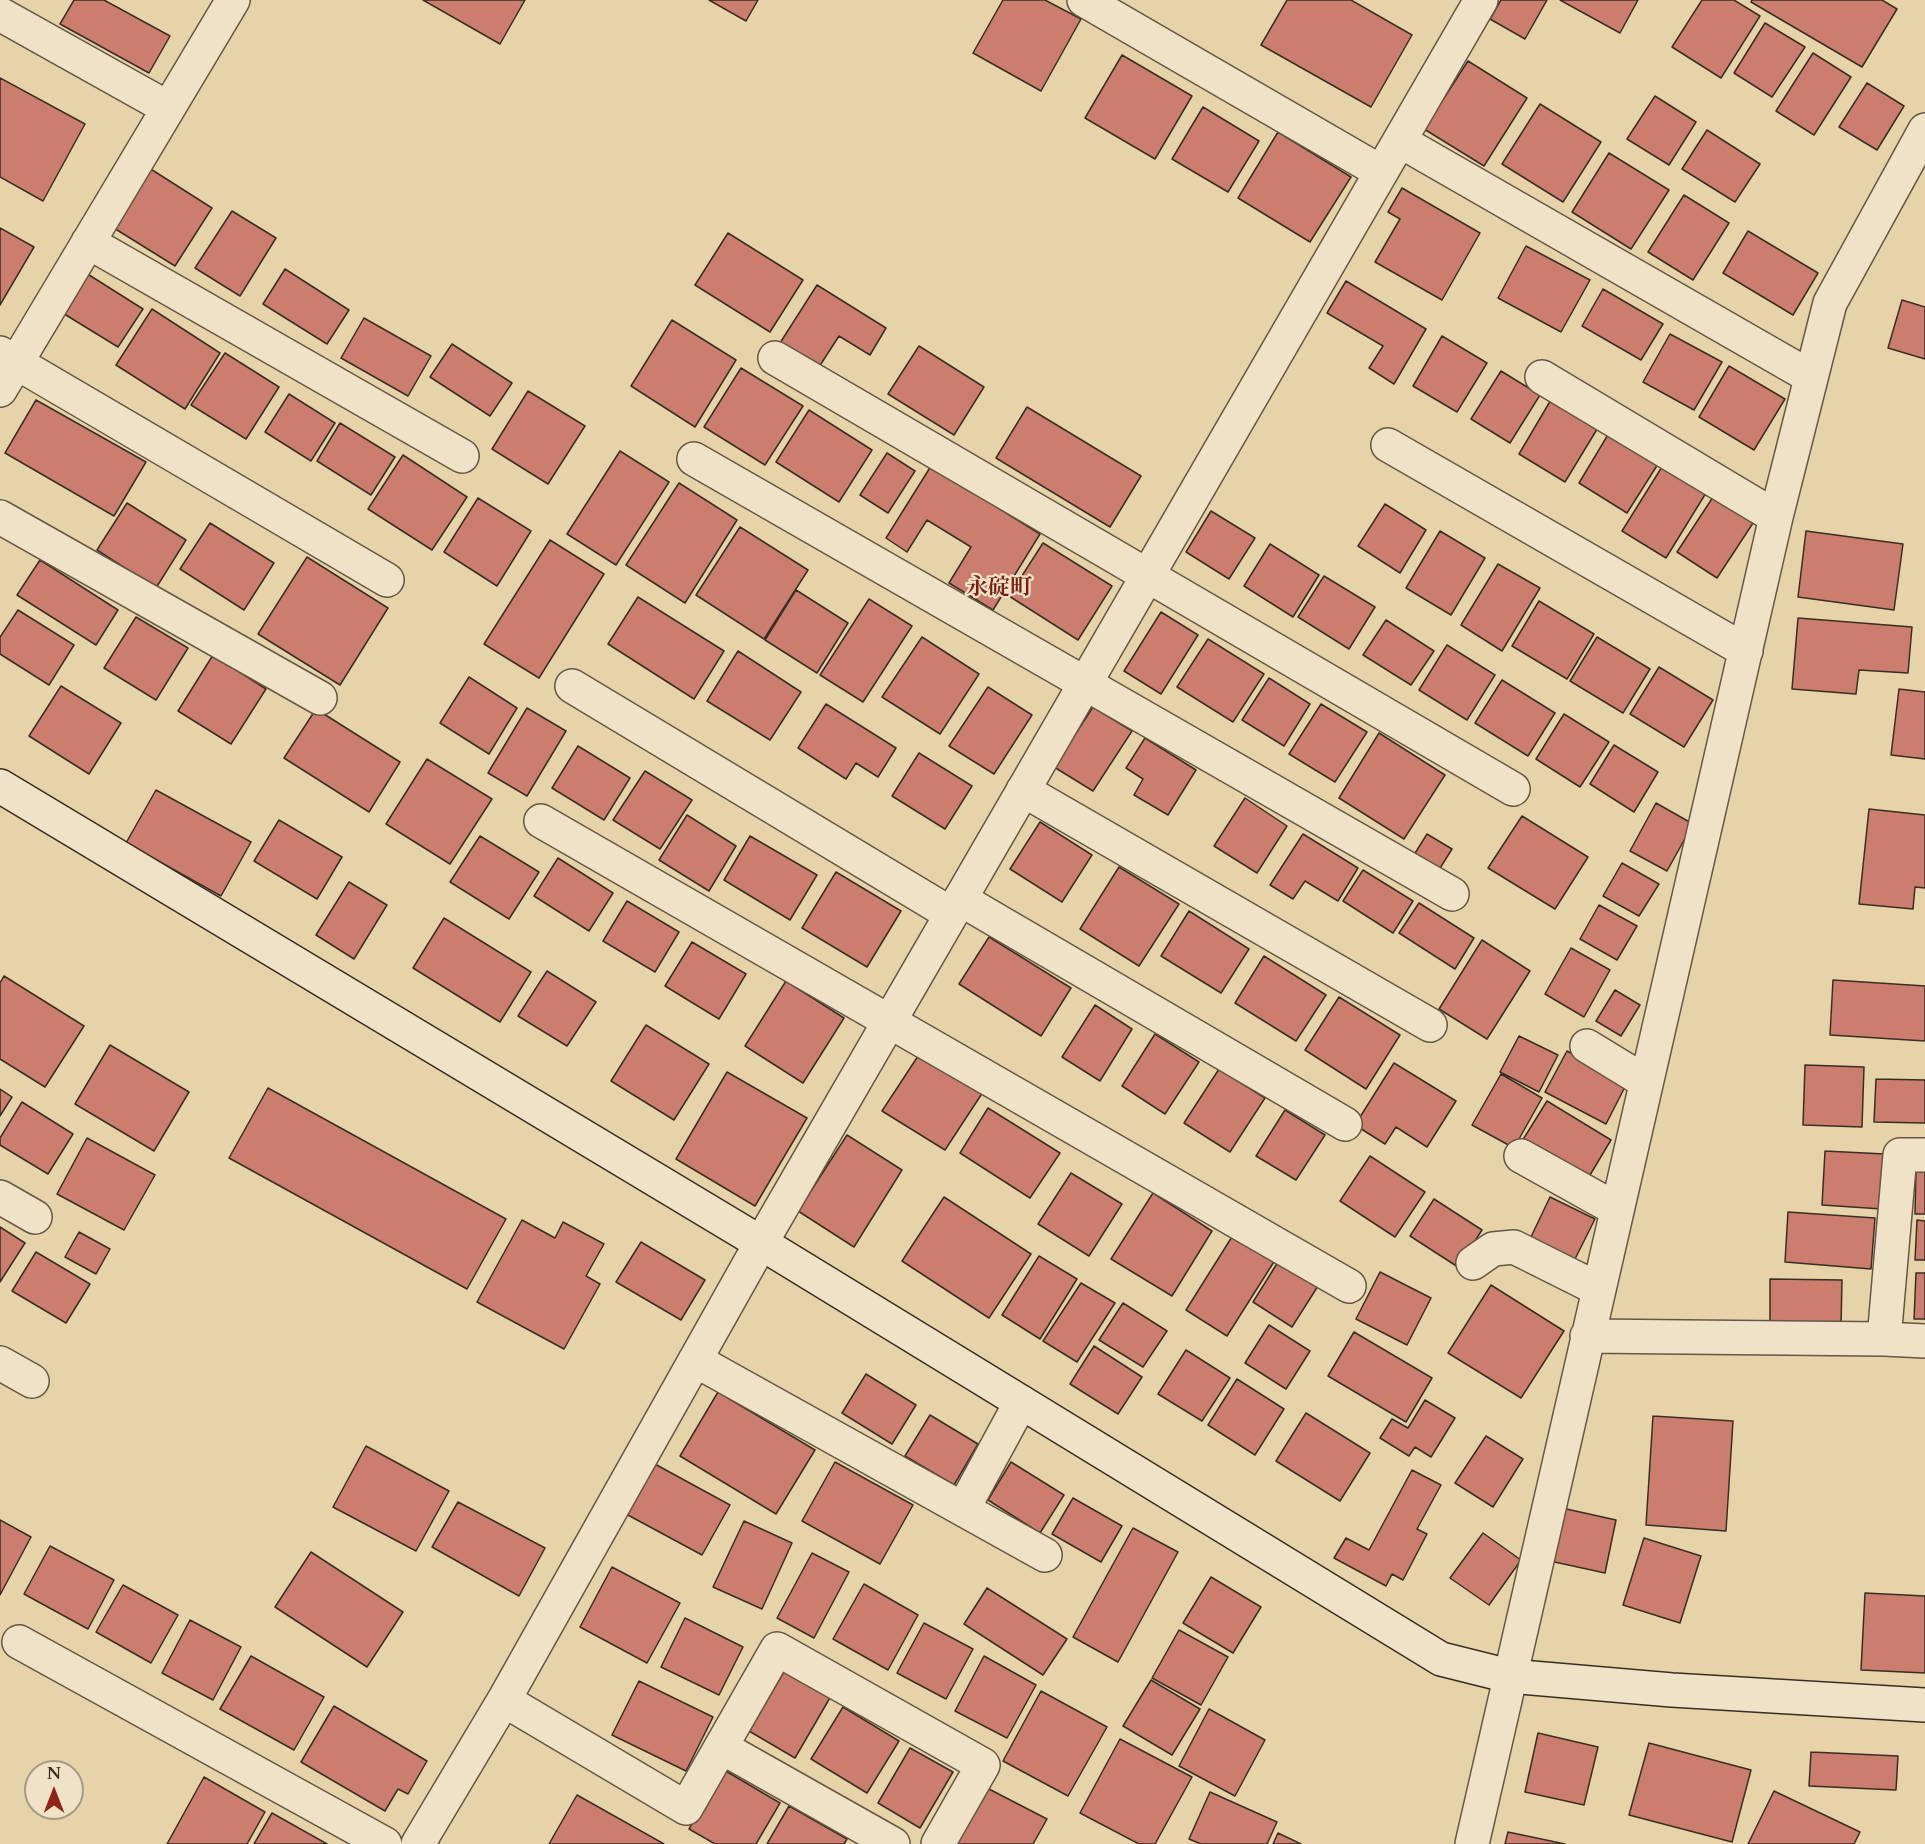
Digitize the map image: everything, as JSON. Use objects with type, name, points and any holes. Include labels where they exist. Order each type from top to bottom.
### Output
[{"type":"street","points":[[233,0],[88,242],[5,369],[387,580]]},
{"type":"street","points":[[1084,0],[1382,171]]},
{"type":"street","points":[[418,1844],[504,1700],[760,1243],[1481,0]]},
{"type":"street","points":[[0,14],[168,108]]},
{"type":"street","points":[[1472,1844],[1776,518],[1830,303],[1925,130]]},
{"type":"street","points":[[1400,141],[1812,377]]},
{"type":"street","points":[[88,242],[462,456]]},
{"type":"street","points":[[775,358],[1512,789]]},
{"type":"street","points":[[1542,377],[1776,518]]},
{"type":"street","points":[[1388,445],[1746,651]]},
{"type":"street","points":[[694,459],[1452,894]]},
{"type":"street","points":[[0,517],[320,698]]},
{"type":"street","points":[[572,686],[956,906],[1345,1124]]},
{"type":"street","points":[[0,786],[760,1243],[1441,1659],[1509,1676],[1672,1690],[1925,1705]]},
{"type":"street","points":[[1023,790],[1430,1025]]},
{"type":"street","points":[[541,821],[1349,1286]]},
{"type":"street","points":[[1587,1046],[1646,1082]]},
{"type":"street","points":[[1884,1339],[1900,1155],[1925,1155]]},
{"type":"street","points":[[1521,1156],[1616,1209]]},
{"type":"street","points":[[0,1197],[35,1217]]},
{"type":"street","points":[[1473,1263],[1493,1249],[1514,1247],[1598,1290]]},
{"type":"street","points":[[1587,1336],[1925,1341]]},
{"type":"street","points":[[695,1360],[1045,1555]]},
{"type":"street","points":[[0,1363],[32,1381]]},
{"type":"street","points":[[963,1509],[1021,1402]]},
{"type":"street","points":[[19,1642],[386,1844]]},
{"type":"street","points":[[504,1700],[686,1808],[777,1649],[983,1766],[938,1844]]},
{"type":"street","points":[[721,1747],[893,1844]]},
{"type":"building","points":[[74,0],[104,0],[170,36],[149,73],[60,24]]},
{"type":"building","points":[[423,0],[525,0],[500,44]]},
{"type":"building","points":[[709,0],[758,0],[746,21]]},
{"type":"building","points":[[1003,0],[1045,0],[1081,19],[1041,91],[973,53]]},
{"type":"building","points":[[1287,0],[1351,0],[1412,35],[1371,107],[1261,45]]},
{"type":"building","points":[[1501,0],[1547,0],[1525,39],[1490,19]]},
{"type":"building","points":[[1560,0],[1638,0],[1620,33]]},
{"type":"building","points":[[1702,0],[1734,0],[1760,16],[1721,78],[1672,47]]},
{"type":"building","points":[[1752,0],[1882,0],[1897,9],[1862,67],[1751,2]]},
{"type":"building","points":[[1765,23],[1805,47],[1772,97],[1734,73]]},
{"type":"building","points":[[1813,53],[1851,77],[1814,135],[1776,111]]},
{"type":"building","points":[[1122,55],[1192,96],[1155,159],[1085,118]]},
{"type":"building","points":[[1468,61],[1527,98],[1484,166],[1424,129]]},
{"type":"building","points":[[0,78],[85,124],[43,201],[0,177]]},
{"type":"building","points":[[1867,83],[1904,106],[1877,150],[1839,127]]},
{"type":"building","points":[[1655,96],[1696,122],[1669,165],[1627,139]]},
{"type":"building","points":[[1540,104],[1601,142],[1563,202],[1502,164]]},
{"type":"building","points":[[1203,107],[1259,141],[1228,192],[1172,159]]},
{"type":"building","points":[[1707,130],[1760,164],[1735,202],[1682,169]]},
{"type":"building","points":[[1278,132],[1351,177],[1310,242],[1238,198]]},
{"type":"building","points":[[1609,153],[1669,190],[1631,249],[1572,212]]},
{"type":"building","points":[[146,166],[212,208],[175,266],[109,225]]},
{"type":"building","points":[[1402,188],[1480,233],[1442,300],[1375,262],[1400,219],[1388,212]]},
{"type":"building","points":[[1684,195],[1729,223],[1693,280],[1648,252]]},
{"type":"building","points":[[232,211],[276,238],[240,296],[195,268]]},
{"type":"building","points":[[0,228],[34,247],[0,305]]},
{"type":"building","points":[[1748,231],[1818,273],[1793,315],[1723,273]]},
{"type":"building","points":[[728,233],[803,280],[770,332],[695,285]]},
{"type":"building","points":[[1526,246],[1590,280],[1561,332],[1498,298]]},
{"type":"building","points":[[285,269],[349,310],[327,344],[263,304]]},
{"type":"building","points":[[86,273],[143,309],[118,347],[61,312]]},
{"type":"building","points":[[1346,281],[1426,329],[1394,384],[1369,368],[1383,346],[1327,313]]},
{"type":"building","points":[[817,285],[886,328],[870,355],[839,336],[819,367],[780,343]]},
{"type":"building","points":[[1603,289],[1663,324],[1641,360],[1582,326]]},
{"type":"building","points":[[1902,300],[1925,307],[1925,359],[1888,348]]},
{"type":"building","points":[[152,309],[220,353],[185,409],[116,365]]},
{"type":"building","points":[[364,318],[431,356],[408,396],[341,358]]},
{"type":"building","points":[[672,320],[736,360],[695,427],[631,386]]},
{"type":"building","points":[[1670,334],[1722,362],[1694,410],[1643,382]]},
{"type":"building","points":[[1442,336],[1487,363],[1457,412],[1413,386]]},
{"type":"building","points":[[452,344],[512,383],[490,416],[430,377]]},
{"type":"building","points":[[919,346],[984,387],[954,435],[888,394]]},
{"type":"building","points":[[225,353],[279,387],[246,439],[191,405]]},
{"type":"building","points":[[1729,366],[1785,399],[1754,450],[1699,417]]},
{"type":"building","points":[[741,368],[803,406],[765,465],[704,427]]},
{"type":"building","points":[[1501,371],[1540,395],[1510,443],[1471,419]]},
{"type":"building","points":[[528,391],[585,426],[548,484],[492,449]]},
{"type":"building","points":[[289,394],[335,423],[311,461],[265,432]]},
{"type":"building","points":[[1552,398],[1599,426],[1565,482],[1519,454]]},
{"type":"building","points":[[36,400],[146,462],[114,516],[5,453]]},
{"type":"building","points":[[1027,407],[1141,476],[1110,527],[996,458]]},
{"type":"building","points":[[809,410],[872,450],[839,502],[776,462]]},
{"type":"building","points":[[340,423],[395,457],[371,495],[317,461]]},
{"type":"building","points":[[1609,433],[1658,464],[1627,513],[1579,483]]},
{"type":"building","points":[[620,451],[669,482],[616,565],[567,534]]},
{"type":"building","points":[[887,453],[915,471],[888,513],[860,495]]},
{"type":"building","points":[[403,455],[467,497],[432,550],[368,509]]},
{"type":"building","points":[[1665,462],[1709,488],[1666,558],[1622,531]]},
{"type":"building","points":[[931,466],[1040,534],[993,610],[949,583],[971,547],[927,520],[907,552],[886,538]]},
{"type":"building","points":[[679,483],[737,520],[685,603],[626,565]]},
{"type":"building","points":[[1715,494],[1755,520],[1717,578],[1677,552]]},
{"type":"building","points":[[478,498],[531,531],[497,586],[444,552]]},
{"type":"building","points":[[127,503],[186,540],[156,588],[97,550]]},
{"type":"building","points":[[1385,504],[1426,530],[1400,573],[1358,546]]},
{"type":"building","points":[[1211,511],[1255,538],[1229,579],[1186,552]]},
{"type":"building","points":[[210,523],[274,563],[244,610],[180,569]]},
{"type":"building","points":[[740,527],[808,570],[764,639],[696,595]]},
{"type":"building","points":[[1440,531],[1485,558],[1451,615],[1406,588]]},
{"type":"building","points":[[1806,531],[1903,544],[1894,610],[1798,597]]},
{"type":"building","points":[[550,540],[604,574],[539,678],[484,644]]},
{"type":"building","points":[[1043,543],[1112,586],[1078,640],[1009,596]]},
{"type":"building","points":[[1270,544],[1319,575],[1293,617],[1244,586]]},
{"type":"building","points":[[307,557],[388,608],[340,685],[258,634]]},
{"type":"building","points":[[40,560],[118,610],[96,645],[17,595]]},
{"type":"building","points":[[1498,564],[1540,588],[1502,651],[1461,625]]},
{"type":"building","points":[[1324,576],[1375,607],[1349,649],[1298,617]]},
{"type":"building","points":[[796,590],[848,623],[817,673],[765,640]]},
{"type":"building","points":[[638,597],[724,651],[694,699],[608,644]]},
{"type":"building","points":[[869,599],[912,626],[863,702],[820,675]]},
{"type":"building","points":[[1539,601],[1594,634],[1567,679],[1512,646]]},
{"type":"building","points":[[18,610],[74,645],[49,685],[0,654],[0,637]]},
{"type":"building","points":[[1161,612],[1198,635],[1161,694],[1124,671]]},
{"type":"building","points":[[136,617],[188,648],[156,700],[104,668]]},
{"type":"building","points":[[1798,618],[1912,627],[1908,673],[1859,670],[1856,694],[1792,689]]},
{"type":"building","points":[[1386,620],[1434,651],[1411,685],[1363,655]]},
{"type":"building","points":[[922,637],[979,674],[940,734],[882,697]]},
{"type":"building","points":[[1597,637],[1650,669],[1623,713],[1570,681]]},
{"type":"building","points":[[1208,639],[1264,674],[1233,722],[1177,687]]},
{"type":"building","points":[[1447,645],[1495,675],[1467,720],[1419,690]]},
{"type":"building","points":[[738,651],[801,692],[770,740],[707,701]]},
{"type":"building","points":[[213,655],[266,689],[231,744],[178,711]]},
{"type":"building","points":[[1659,667],[1713,700],[1684,747],[1630,714]]},
{"type":"building","points":[[469,677],[517,708],[489,754],[440,723]]},
{"type":"building","points":[[1269,678],[1310,704],[1284,746],[1242,720]]},
{"type":"building","points":[[1502,680],[1555,713],[1528,756],[1475,723]]},
{"type":"building","points":[[61,686],[121,723],[89,774],[29,736]]},
{"type":"building","points":[[988,687],[1032,715],[994,774],[949,746]]},
{"type":"building","points":[[1899,689],[1925,692],[1925,759],[1891,755]]},
{"type":"building","points":[[826,704],[896,748],[878,777],[856,763],[846,779],[798,748]]},
{"type":"building","points":[[1321,704],[1367,732],[1335,782],[1289,754]]},
{"type":"building","points":[[1093,707],[1132,731],[1093,791],[1054,767]]},
{"type":"building","points":[[527,708],[566,731],[527,796],[488,773]]},
{"type":"building","points":[[316,709],[400,762],[369,812],[284,758]]},
{"type":"building","points":[[1564,714],[1609,742],[1580,787],[1536,759]]},
{"type":"building","points":[[1379,733],[1445,775],[1404,839],[1339,798]]},
{"type":"building","points":[[1145,738],[1196,770],[1168,815],[1134,795],[1143,779],[1126,768]]},
{"type":"building","points":[[1614,745],[1658,772],[1634,812],[1590,784]]},
{"type":"building","points":[[578,746],[630,778],[604,820],[552,788]]},
{"type":"building","points":[[919,753],[972,786],[945,829],[892,796]]},
{"type":"building","points":[[427,759],[492,799],[450,864],[386,824]]},
{"type":"building","points":[[645,771],[692,800],[660,849],[613,820]]},
{"type":"building","points":[[156,790],[251,842],[221,896],[126,843]]},
{"type":"building","points":[[1245,798],[1287,826],[1257,873],[1214,846]]},
{"type":"building","points":[[1656,803],[1693,824],[1667,871],[1630,851]]},
{"type":"building","points":[[1869,809],[1925,815],[1925,888],[1915,887],[1913,909],[1859,904]]},
{"type":"building","points":[[687,815],[736,846],[709,891],[659,860]]},
{"type":"building","points":[[1522,816],[1588,857],[1555,909],[1488,868]]},
{"type":"building","points":[[279,820],[342,857],[317,899],[254,861]]},
{"type":"building","points":[[1040,822],[1092,855],[1062,902],[1010,869]]},
{"type":"building","points":[[1303,834],[1358,868],[1338,901],[1305,881],[1293,899],[1270,885]]},
{"type":"building","points":[[1427,834],[1452,849],[1437,873],[1412,858]]},
{"type":"building","points":[[480,836],[539,872],[509,919],[450,882]]},
{"type":"building","points":[[750,836],[817,875],[790,920],[724,880]]},
{"type":"building","points":[[558,858],[613,893],[589,931],[534,896]]},
{"type":"building","points":[[1622,863],[1659,884],[1639,916],[1603,896]]},
{"type":"building","points":[[1119,867],[1179,904],[1139,966],[1080,929]]},
{"type":"building","points":[[1363,870],[1413,901],[1393,933],[1343,901]]},
{"type":"building","points":[[836,872],[901,911],[867,967],[802,928]]},
{"type":"building","points":[[349,882],[387,905],[354,959],[316,935]]},
{"type":"building","points":[[627,901],[679,932],[655,972],[603,941]]},
{"type":"building","points":[[1419,903],[1474,938],[1455,969],[1399,933]]},
{"type":"building","points":[[1599,905],[1637,926],[1617,960],[1580,939]]},
{"type":"building","points":[[1189,911],[1249,949],[1221,993],[1161,956]]},
{"type":"building","points":[[444,918],[531,972],[500,1022],[413,968]]},
{"type":"building","points":[[989,937],[1071,988],[1041,1036],[959,984]]},
{"type":"building","points":[[1482,940],[1530,971],[1487,1039],[1439,1009]]},
{"type":"building","points":[[692,942],[746,974],[719,1019],[665,986]]},
{"type":"building","points":[[1571,948],[1610,970],[1584,1017],[1545,994]]},
{"type":"building","points":[[1264,956],[1326,995],[1296,1041],[1235,1003]]},
{"type":"building","points":[[547,971],[596,1002],[567,1046],[518,1016]]},
{"type":"building","points":[[4,976],[84,1026],[45,1087],[0,1059],[0,983]]},
{"type":"building","points":[[1833,980],[1925,986],[1925,1041],[1830,1035]]},
{"type":"building","points":[[786,981],[844,1018],[803,1083],[745,1046]]},
{"type":"building","points":[[1615,990],[1640,1005],[1621,1036],[1596,1021]]},
{"type":"building","points":[[1339,997],[1400,1035],[1366,1089],[1305,1050]]},
{"type":"building","points":[[1095,1005],[1132,1029],[1100,1081],[1062,1057]]},
{"type":"building","points":[[646,1025],[709,1064],[674,1120],[611,1081]]},
{"type":"building","points":[[1155,1034],[1199,1062],[1165,1114],[1122,1086]]},
{"type":"building","points":[[1519,1036],[1558,1055],[1539,1092],[1500,1072]]},
{"type":"building","points":[[110,1045],[189,1092],[154,1151],[75,1104]]},
{"type":"building","points":[[1567,1051],[1627,1083],[1606,1124],[1545,1092]]},
{"type":"building","points":[[920,1053],[983,1092],[945,1150],[882,1111]]},
{"type":"building","points":[[1394,1063],[1456,1101],[1427,1147],[1396,1127],[1385,1144],[1355,1125]]},
{"type":"building","points":[[1805,1065],[1864,1067],[1862,1127],[1803,1125]]},
{"type":"building","points":[[1219,1069],[1265,1098],[1230,1152],[1184,1123]]},
{"type":"building","points":[[727,1072],[807,1118],[755,1206],[676,1159]]},
{"type":"building","points":[[1501,1074],[1542,1098],[1514,1148],[1472,1125]]},
{"type":"building","points":[[1876,1079],[1925,1080],[1925,1123],[1874,1122]]},
{"type":"building","points":[[268,1088],[506,1219],[467,1289],[229,1158]]},
{"type":"building","points":[[0,1089],[12,1097],[0,1116]]},
{"type":"building","points":[[1547,1101],[1611,1140],[1584,1185],[1519,1146]]},
{"type":"building","points":[[22,1102],[73,1134],[48,1174],[0,1145],[0,1138]]},
{"type":"building","points":[[988,1108],[1060,1153],[1030,1198],[960,1153]]},
{"type":"building","points":[[1285,1110],[1325,1135],[1296,1180],[1256,1156]]},
{"type":"building","points":[[847,1135],[902,1170],[854,1247],[798,1211]]},
{"type":"building","points":[[87,1138],[155,1175],[124,1230],[57,1194]]},
{"type":"building","points":[[1825,1151],[1885,1154],[1882,1209],[1822,1205]]},
{"type":"building","points":[[1370,1156],[1425,1192],[1395,1237],[1340,1201]]},
{"type":"building","points":[[1916,1166],[1925,1166],[1925,1214],[1915,1214]]},
{"type":"building","points":[[1071,1173],[1122,1204],[1089,1256],[1038,1224]]},
{"type":"building","points":[[1153,1193],[1212,1231],[1172,1296],[1111,1259]]},
{"type":"building","points":[[944,1197],[1031,1254],[989,1318],[902,1261]]},
{"type":"building","points":[[1550,1197],[1595,1219],[1574,1261],[1530,1239]]},
{"type":"building","points":[[1434,1199],[1482,1230],[1458,1267],[1410,1236]]},
{"type":"building","points":[[1788,1212],[1875,1218],[1871,1269],[1785,1262]]},
{"type":"building","points":[[522,1220],[555,1238],[563,1222],[604,1244],[586,1276],[600,1284],[564,1349],[477,1302]]},
{"type":"building","points":[[1917,1220],[1925,1221],[1925,1260],[1915,1260]]},
{"type":"building","points":[[0,1227],[25,1243],[0,1282]]},
{"type":"building","points":[[79,1232],[110,1249],[96,1274],[65,1257]]},
{"type":"building","points":[[1235,1232],[1277,1257],[1227,1336],[1186,1310]]},
{"type":"building","points":[[641,1242],[705,1280],[681,1320],[616,1282]]},
{"type":"building","points":[[36,1252],[90,1284],[66,1323],[12,1291]]},
{"type":"building","points":[[1039,1256],[1077,1279],[1040,1339],[1002,1315]]},
{"type":"building","points":[[1278,1262],[1318,1286],[1292,1327],[1253,1302]]},
{"type":"building","points":[[1380,1272],[1431,1298],[1407,1345],[1356,1319]]},
{"type":"building","points":[[1916,1273],[1925,1273],[1925,1319],[1914,1319]]},
{"type":"building","points":[[1770,1279],[1842,1280],[1841,1327],[1770,1325]]},
{"type":"building","points":[[1081,1283],[1115,1303],[1077,1362],[1043,1341]]},
{"type":"building","points":[[1491,1285],[1564,1331],[1521,1398],[1448,1353]]},
{"type":"building","points":[[1123,1303],[1167,1331],[1143,1367],[1099,1340]]},
{"type":"building","points":[[1269,1325],[1310,1351],[1286,1389],[1245,1363]]},
{"type":"building","points":[[1354,1332],[1432,1378],[1406,1422],[1328,1376]]},
{"type":"building","points":[[1094,1346],[1142,1377],[1118,1414],[1070,1384]]},
{"type":"building","points":[[1186,1350],[1230,1378],[1202,1421],[1158,1394]]},
{"type":"building","points":[[866,1374],[916,1405],[892,1444],[842,1413]]},
{"type":"building","points":[[1237,1379],[1284,1409],[1255,1455],[1208,1425]]},
{"type":"building","points":[[718,1392],[815,1450],[776,1514],[680,1456]]},
{"type":"building","points":[[1425,1400],[1455,1418],[1431,1457],[1415,1447],[1409,1456],[1380,1438],[1392,1419],[1408,1428]]},
{"type":"building","points":[[1306,1413],[1370,1453],[1340,1501],[1276,1461]]},
{"type":"building","points":[[930,1415],[978,1444],[954,1485],[905,1456]]},
{"type":"building","points":[[1653,1416],[1733,1421],[1726,1531],[1646,1525]]},
{"type":"building","points":[[1486,1436],[1523,1459],[1493,1507],[1455,1483]]},
{"type":"building","points":[[366,1446],[449,1491],[416,1551],[333,1507]]},
{"type":"building","points":[[835,1462],[913,1505],[880,1564],[802,1521]]},
{"type":"building","points":[[1011,1462],[1064,1495],[1040,1533],[988,1500]]},
{"type":"building","points":[[653,1463],[730,1505],[702,1555],[626,1514]]},
{"type":"building","points":[[1412,1470],[1441,1485],[1417,1529],[1427,1534],[1403,1580],[1392,1574],[1386,1586],[1334,1558],[1346,1538],[1369,1550]]},
{"type":"building","points":[[1073,1498],[1122,1526],[1101,1562],[1052,1534]]},
{"type":"building","points":[[458,1502],[545,1548],[519,1596],[432,1547]]},
{"type":"building","points":[[1562,1508],[1616,1520],[1605,1573],[1550,1561]]},
{"type":"building","points":[[0,1520],[31,1537],[0,1595]]},
{"type":"building","points":[[744,1521],[792,1543],[762,1609],[713,1587]]},
{"type":"building","points":[[1133,1528],[1178,1552],[1118,1662],[1073,1637]]},
{"type":"building","points":[[1483,1533],[1521,1560],[1489,1605],[1450,1578]]},
{"type":"building","points":[[1644,1538],[1701,1556],[1680,1623],[1623,1605]]},
{"type":"building","points":[[50,1546],[114,1580],[88,1629],[24,1594]]},
{"type":"building","points":[[311,1552],[403,1612],[367,1667],[275,1607]]},
{"type":"building","points":[[812,1553],[849,1572],[814,1638],[777,1618]]},
{"type":"building","points":[[612,1567],[680,1603],[647,1663],[580,1627]]},
{"type":"building","points":[[1211,1577],[1261,1607],[1233,1653],[1183,1623]]},
{"type":"building","points":[[864,1584],[918,1615],[888,1670],[833,1639]]},
{"type":"building","points":[[123,1585],[178,1615],[151,1663],[96,1632]]},
{"type":"building","points":[[987,1588],[1067,1639],[1043,1675],[964,1624]]},
{"type":"building","points":[[1865,1593],[1925,1596],[1925,1673],[1861,1670]]},
{"type":"building","points":[[685,1618],[743,1647],[719,1695],[661,1667]]},
{"type":"building","points":[[190,1620],[241,1647],[213,1700],[162,1673]]},
{"type":"building","points":[[924,1623],[973,1649],[946,1699],[897,1673]]},
{"type":"building","points":[[1179,1630],[1228,1657],[1201,1705],[1152,1678]]},
{"type":"building","points":[[251,1656],[324,1697],[294,1750],[220,1709]]},
{"type":"building","points":[[984,1656],[1036,1685],[1007,1738],[955,1711]]},
{"type":"building","points":[[785,1670],[831,1696],[795,1758],[749,1731]]},
{"type":"building","points":[[1151,1680],[1200,1709],[1172,1755],[1123,1726]]},
{"type":"building","points":[[639,1681],[713,1717],[686,1771],[612,1735]]},
{"type":"building","points":[[1041,1691],[1107,1727],[1068,1796],[1003,1761]]},
{"type":"building","points":[[334,1706],[427,1761],[408,1794],[398,1789],[385,1811],[301,1762]]},
{"type":"building","points":[[843,1707],[899,1741],[867,1793],[811,1759]]},
{"type":"building","points":[[1209,1709],[1265,1740],[1235,1796],[1179,1766]]},
{"type":"building","points":[[1538,1733],[1598,1747],[1584,1805],[1525,1792]]},
{"type":"building","points":[[1120,1739],[1192,1777],[1155,1844],[1139,1844],[1080,1813]]},
{"type":"building","points":[[1649,1743],[1751,1770],[1732,1842],[1629,1815]]},
{"type":"building","points":[[910,1748],[953,1772],[920,1828],[878,1803]]},
{"type":"building","points":[[1811,1752],[1898,1756],[1896,1790],[1809,1786]]},
{"type":"building","points":[[724,1770],[780,1803],[756,1844],[715,1844],[689,1829]]},
{"type":"building","points":[[204,1777],[265,1812],[247,1844],[167,1844]]},
{"type":"building","points":[[987,1788],[1047,1819],[1033,1844],[957,1844]]},
{"type":"building","points":[[1774,1791],[1860,1832],[1854,1844],[1748,1844]]},
{"type":"building","points":[[1210,1792],[1277,1822],[1267,1844],[1201,1844],[1189,1839]]},
{"type":"building","points":[[577,1795],[664,1844],[549,1844]]},
{"type":"building","points":[[789,1806],[847,1839],[844,1844],[767,1844]]},
{"type":"building","points":[[272,1813],[327,1844],[254,1844]]},
{"type":"building","points":[[1508,1832],[1565,1844],[1505,1844]]},
{"type":"building","points":[[1278,1833],[1301,1844],[1273,1844]]},
{"type":"district","name":"永碇町","points":[[999,589]]}]
